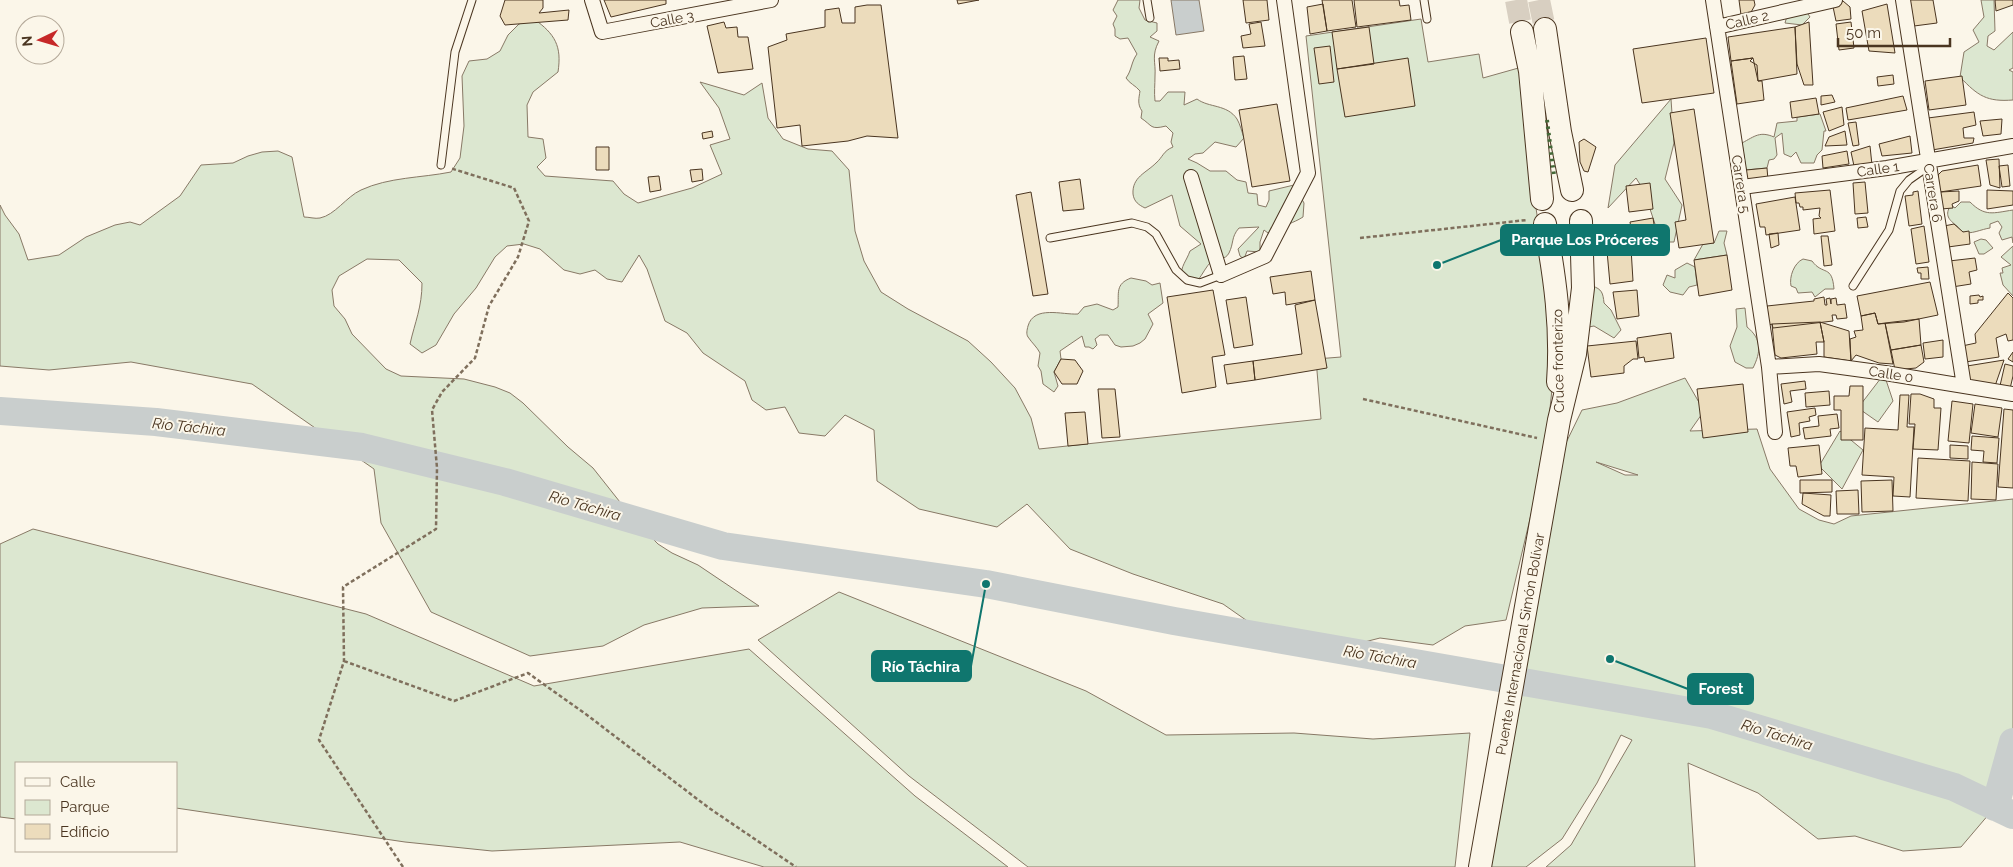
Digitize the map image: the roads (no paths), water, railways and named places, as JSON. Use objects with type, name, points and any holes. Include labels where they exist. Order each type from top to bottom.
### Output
[{"type":"highway","name":"Cruce fronterizo","points":[[1545,29],[1560,132],[1572,190],[1581,200],[1583,206],[1580,221],[1583,288],[1576,354],[1559,420]]},
{"type":"highway","name":"Cruce fronterizo","points":[[1522,32],[1530,71],[1542,199],[1539,222],[1555,278],[1559,327],[1559,420]]},
{"type":"highway","points":[[1542,199],[1555,188],[1560,187],[1572,190]]},
{"type":"highway","points":[[1539,222],[1564,232],[1576,226],[1580,221]]},
{"type":"highway","name":"Puente Internacional Simón Bolívar","points":[[1480,867],[1559,420]]},
{"type":"street","name":"Calle 3","points":[[592,0],[602,32],[771,0]]},
{"type":"street","points":[[1191,177],[1221,275],[1265,256],[1308,173],[1284,0]]},
{"type":"street","name":"Carrera 5","points":[[1713,0],[1769,367]]},
{"type":"street","name":"Calle 2","points":[[1718,26],[1835,0]]},
{"type":"street","name":"Carrera 6","points":[[1903,0],[1964,386]]},
{"type":"street","name":"Calle 1","points":[[1742,187],[1929,164],[2013,146]]},
{"type":"street","name":"Calle 0","points":[[1769,367],[1819,364],[2013,394]]},
{"type":"street","points":[[1769,367],[1775,432]]},
{"type":"lane","points":[[441,165],[455,52],[472,0]]},
{"type":"lane","points":[[1146,0],[1150,18]]},
{"type":"lane","points":[[1424,0],[1427,19]]},
{"type":"lane","points":[[1853,286],[1889,230],[1900,192],[1908,180],[1929,164]]},
{"type":"lane","points":[[1050,238],[1132,223],[1147,227],[1156,234],[1176,270],[1187,280],[1200,283],[1221,275]]},
{"type":"waterway","name":"Río Táchira","points":[[0,411],[156,422],[362,447],[505,482],[723,546],[986,584],[1174,621],[1712,715],[1954,787],[2013,815]]},
{"type":"waterway","points":[[1995,807],[2013,742]]},
{"type":"tunnel","points":[[1516,0],[1522,32]]},
{"type":"tunnel","points":[[1539,0],[1545,29]]},
{"type":"place","name":"Parque Los Próceres","points":[[1437,265]]},
{"type":"place","name":"Río Táchira","points":[[986,584]]},
{"type":"place","name":"Forest","points":[[1610,659]]}]
